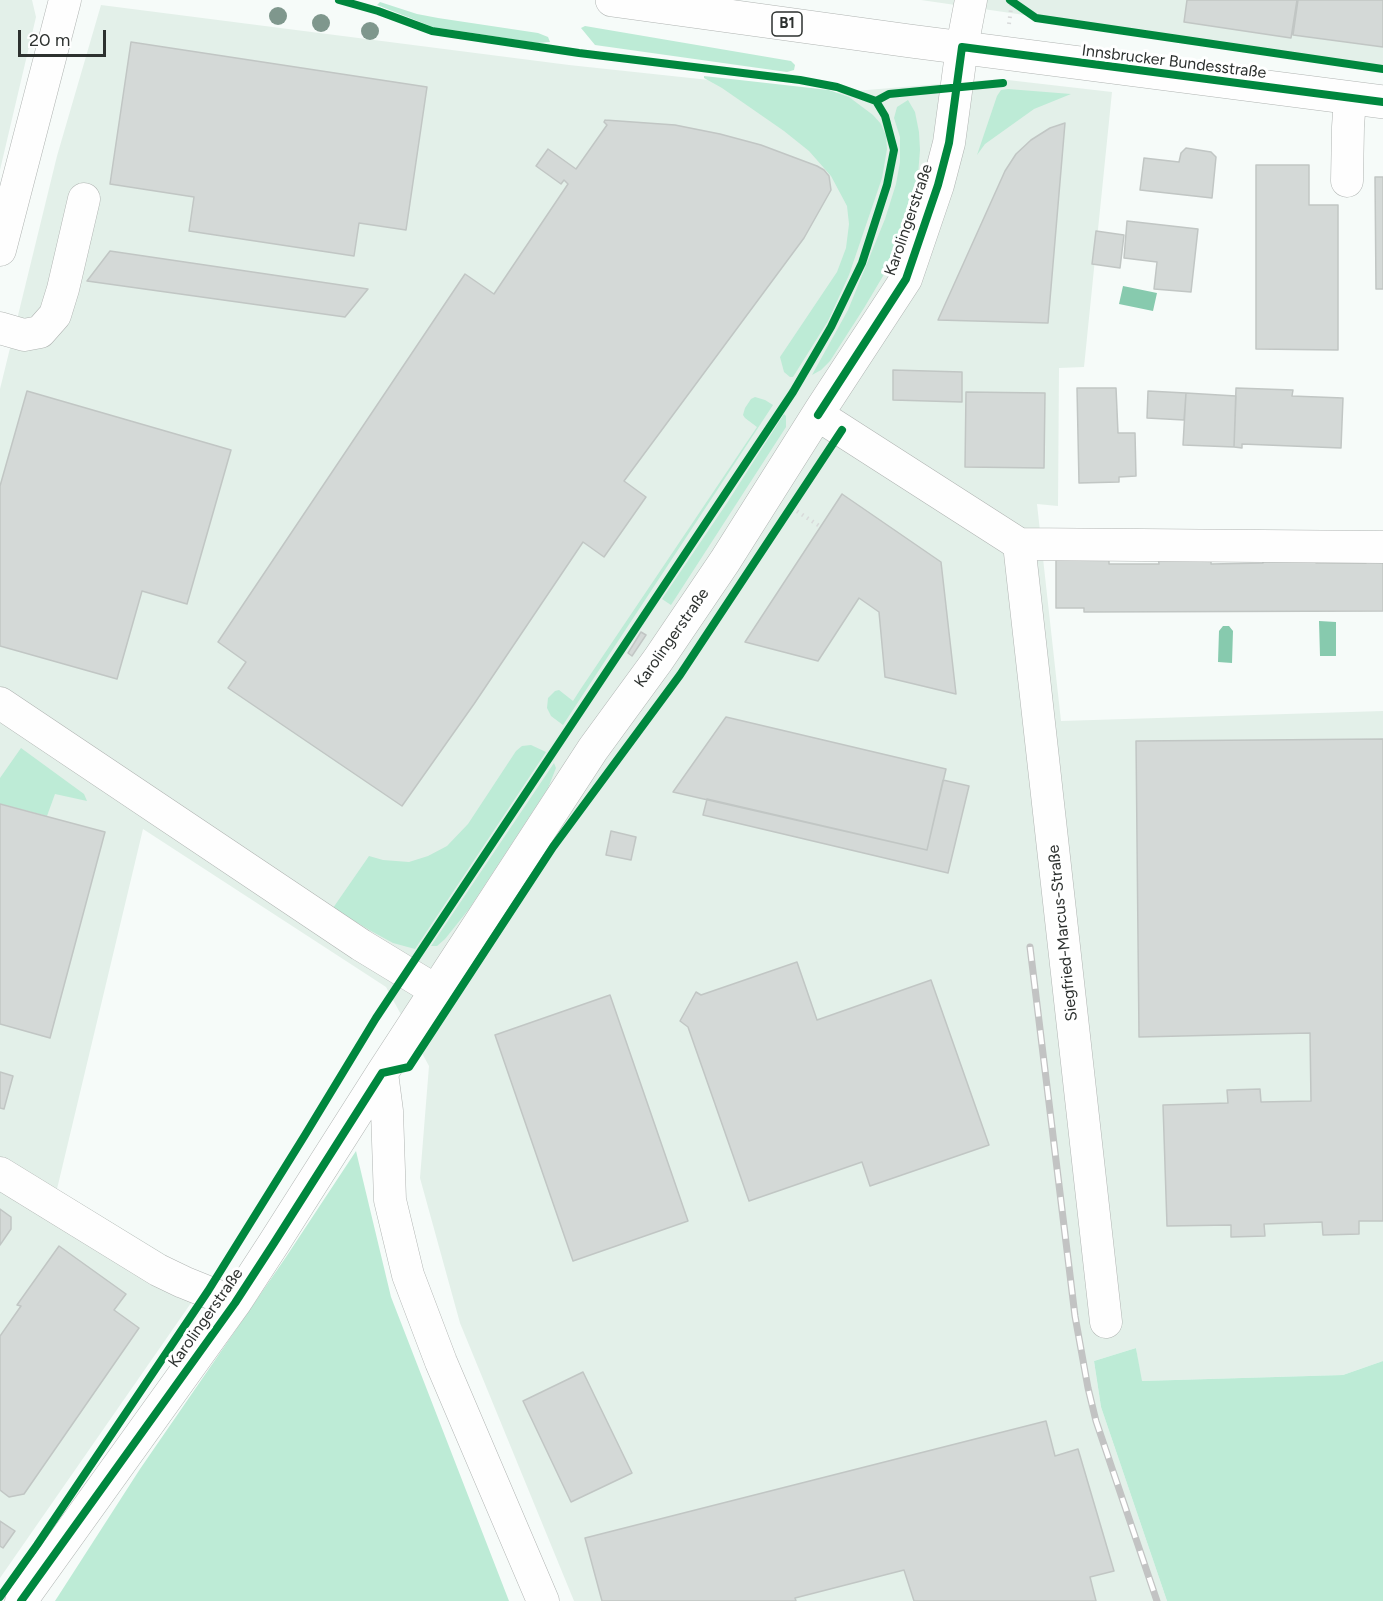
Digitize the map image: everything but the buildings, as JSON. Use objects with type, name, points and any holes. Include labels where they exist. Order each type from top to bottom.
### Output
[{"type":"main road","name":"Innsbrucker Bundesstraße","points":[[612,0],[655,3],[962,47],[1383,102]]},
{"type":"street","points":[[0,250],[65,0]]},
{"type":"street","name":"Karolingerstraße","points":[[21,1601],[274,1244],[435,990],[593,749],[658,660],[725,561],[844,372],[906,279],[938,185],[949,143],[971,0]]},
{"type":"street","points":[[1347,181],[1350,98]]},
{"type":"street","points":[[0,328],[24,335],[40,332],[55,315],[84,199]]},
{"type":"street","points":[[818,415],[1019,544],[1383,548]]},
{"type":"street","name":"Siegfried-Marcus-Straße","points":[[1019,544],[1106,1322]]},
{"type":"street","points":[[0,703],[361,945],[435,990]]},
{"type":"street","points":[[382,1072],[387,1111],[390,1200],[408,1275],[441,1362],[543,1601]]},
{"type":"street","points":[[0,1173],[158,1270],[234,1303]]},
{"type":"path","points":[[1010,0],[1020,6]]},
{"type":"path","points":[[785,517],[798,498]]},
{"type":"path","points":[[791,507],[821,527]]},
{"type":"shaded area","points":[[0,0],[32,0],[36,17],[0,170]]},
{"type":"shaded area","points":[[921,0],[1383,0],[1383,67]]},
{"type":"shaded area","points":[[380,2],[417,14],[538,33],[548,37],[550,42],[538,43],[433,27],[377,5]]},
{"type":"shaded area","points":[[101,5],[569,65],[831,93],[999,79],[1112,92],[1084,367],[1059,368],[1058,506],[1037,504],[1061,721],[1383,711],[1383,1361],[1343,1375],[1141,1381],[1136,1348],[1094,1361],[1101,1407],[1167,1601],[574,1601],[460,1323],[420,1178],[429,1066],[386,987],[143,829],[57,1189],[207,1280],[0,1578],[0,389],[57,156]]},
{"type":"shaded area","points":[[585,26],[791,61],[795,65],[794,70],[787,72],[595,45],[581,28]]},
{"type":"shaded area","points":[[704,76],[829,90],[849,97],[873,115],[881,124],[886,136],[887,149],[882,178],[849,275],[828,321],[793,377],[784,372],[780,357],[837,272],[846,248],[849,224],[847,206],[831,176],[809,151]]},
{"type":"shaded area","points":[[1001,90],[1071,94],[1034,109],[985,144],[977,155],[997,96]]},
{"type":"shaded area","points":[[908,100],[915,112],[920,150],[913,202],[886,271],[830,361],[812,375],[848,310],[885,219],[900,162],[900,137],[894,118],[897,107]]},
{"type":"shaded area","points":[[1123,286],[1157,293],[1153,311],[1119,304]]},
{"type":"shaded area","points":[[755,397],[773,405],[563,725],[551,716],[547,708],[548,698],[559,690],[573,701],[757,427],[743,415],[751,399]]},
{"type":"shaded area","points":[[784,414],[786,427],[671,605],[662,599]]},
{"type":"shaded area","points":[[1319,621],[1336,622],[1336,656],[1320,656]]},
{"type":"shaded area","points":[[1223,626],[1229,626],[1233,631],[1232,663],[1218,662],[1219,631]]},
{"type":"shaded area","points":[[531,745],[546,752],[415,949],[393,943],[333,908],[369,856],[383,860],[409,862],[428,856],[447,846],[468,824],[516,751],[522,746]]},
{"type":"shaded area","points":[[21,748],[84,794],[87,801],[55,794],[47,816],[0,804],[0,778]]},
{"type":"shaded area","points":[[554,763],[556,768],[548,788],[469,909],[445,939],[437,946],[431,946]]},
{"type":"shaded area","points":[[356,1151],[391,1297],[509,1601],[55,1601],[140,1469]]},
{"type":"shaded area","points":[[1136,1348],[1142,1381],[1343,1375],[1383,1361],[1383,1601],[1167,1601],[1101,1407],[1094,1361]]},
{"type":"railway","points":[[1030,947],[1075,1316],[1088,1388],[1096,1421],[1157,1601]]},
{"type":"cycle path","points":[[339,0],[378,11],[432,31],[579,53],[800,80],[837,87],[876,101]]},
{"type":"cycle path","points":[[1010,0],[1036,18],[1383,69]]},
{"type":"cycle path","points":[[818,415],[906,279],[938,185],[949,143],[962,47],[1383,102]]},
{"type":"cycle path","points":[[0,1597],[208,1291],[376,1018],[793,392],[831,327],[862,263],[887,185],[894,150],[885,116],[876,101],[889,94],[1003,83]]},
{"type":"cycle path","points":[[21,1601],[235,1303],[382,1073],[409,1067],[553,847],[680,675],[842,430]]}]
